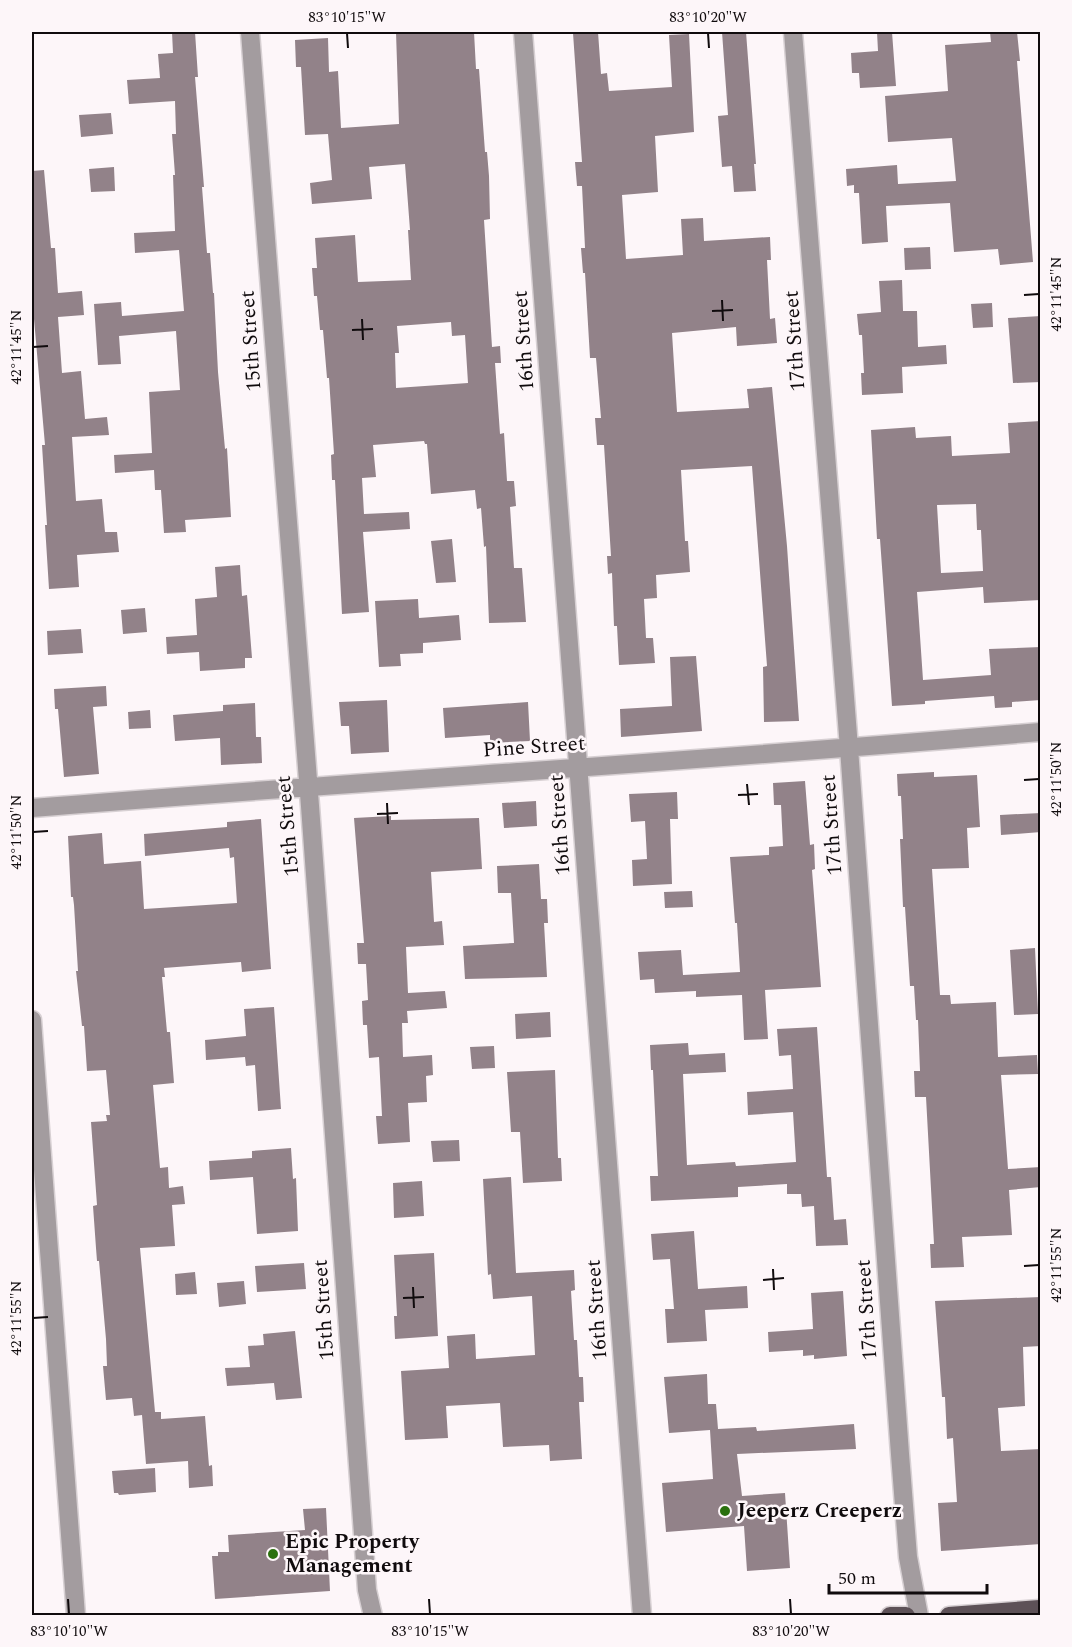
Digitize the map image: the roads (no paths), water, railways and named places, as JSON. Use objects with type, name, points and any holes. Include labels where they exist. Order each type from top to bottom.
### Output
[{"type":"main road","points":[[949,1616],[1041,1609]]},
{"type":"main road","points":[[890,1616],[906,1616]]},
{"type":"street","name":"15th Street","points":[[250,32],[360,1503],[367,1590],[373,1616]]},
{"type":"street","name":"16th Street","points":[[523,32],[642,1616]]},
{"type":"street","name":"17th Street","points":[[793,32],[849,748],[908,1557],[920,1616]]},
{"type":"street","name":"Pine Street","points":[[32,808],[1041,732]]},
{"type":"street","points":[[32,1020],[76,1616]]},
{"type":"place","name":"Jeeperz Creeperz","points":[[725,1511]]},
{"type":"place","name":"Epic Property Management","points":[[273,1554]]}]
